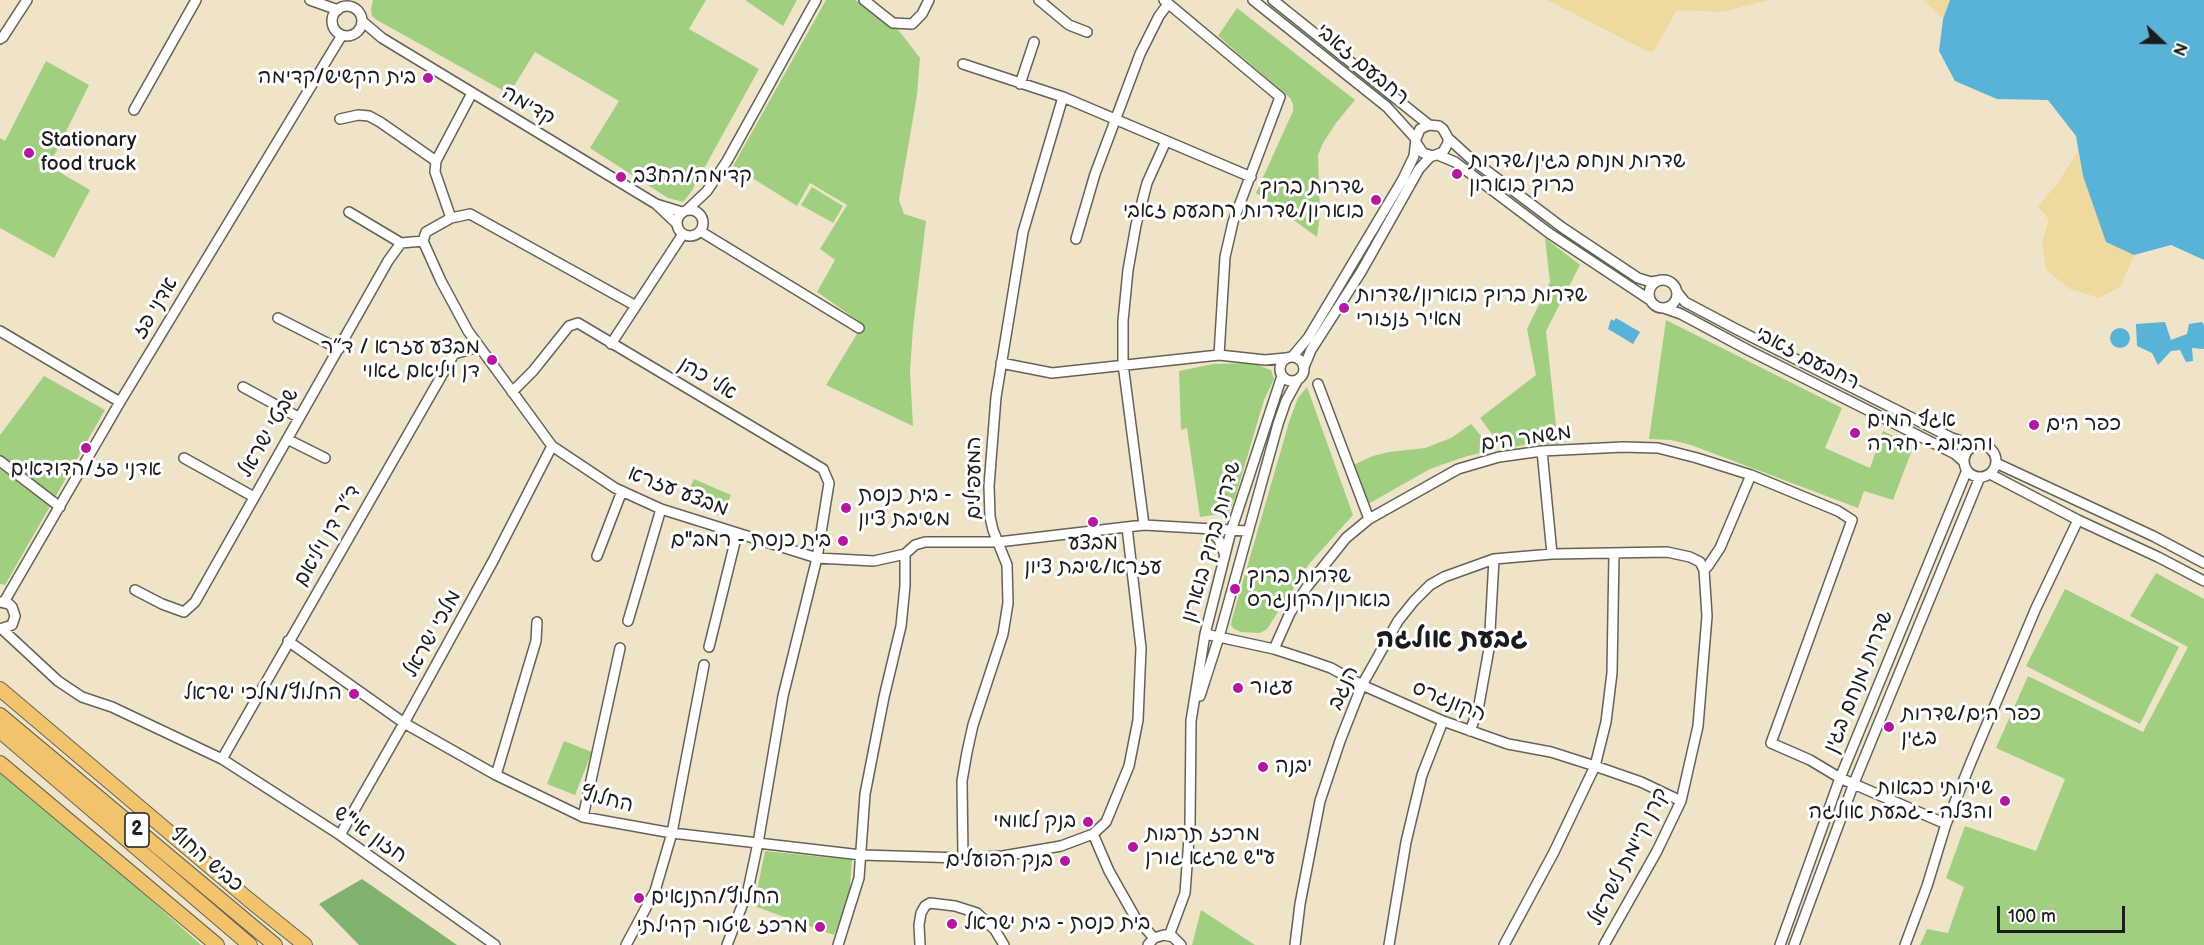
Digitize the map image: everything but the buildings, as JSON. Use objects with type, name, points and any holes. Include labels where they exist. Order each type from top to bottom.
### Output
[{"type":"highway","points":[[0,689],[305,945]]},
{"type":"highway","name":"כביש החוף","points":[[0,715],[275,945]]},
{"type":"highway","name":"כביש החוף","points":[[0,731],[250,945]]},
{"type":"highway","points":[[0,763],[217,945]]},
{"type":"street","points":[[0,39],[27,0]]},
{"type":"street","points":[[134,110],[196,0]]},
{"type":"street","points":[[707,191],[700,231],[690,236],[683,234],[676,223],[685,211],[707,191],[738,141],[816,0]]},
{"type":"street","points":[[864,0],[893,23],[912,24],[922,14],[929,0]]},
{"type":"street","points":[[1039,0],[1069,25],[1087,32]]},
{"type":"street","name":"רחבעם זאבי","points":[[1253,0],[1387,107],[1417,142]]},
{"type":"street","name":"רחבעם זאבי","points":[[1273,0],[1429,125]]},
{"type":"street","points":[[313,2],[338,10]]},
{"type":"street","points":[[313,2],[333,20],[335,29],[342,35],[347,36],[357,32],[362,21],[356,4],[338,10],[333,20]]},
{"type":"street","points":[[1076,239],[1095,174],[1140,54],[1166,2],[1280,97],[1233,222],[1225,257],[1219,355]]},
{"type":"street","name":"קדימה","points":[[362,21],[382,38],[656,204],[676,223]]},
{"type":"street","name":"קדימה","points":[[357,32],[382,38]]},
{"type":"street","name":"אדני פז","points":[[2,602],[342,35]]},
{"type":"street","points":[[1020,84],[1034,42]]},
{"type":"street","points":[[963,64],[1063,97],[1251,177]]},
{"type":"street","points":[[451,218],[435,172],[436,161],[472,93]]},
{"type":"street","name":"המעפילים","points":[[963,858],[963,781],[967,752],[973,725],[1003,634],[1008,603],[1007,565],[990,517],[989,486],[996,397],[1023,232],[1063,97]]},
{"type":"street","points":[[340,119],[358,115],[369,116],[436,161]]},
{"type":"street","points":[[1281,374],[1281,364],[1308,338],[1411,165],[1420,129],[1434,124],[1443,129],[1448,138],[1470,158],[1563,228],[1638,278],[1651,282],[1670,282],[1677,292],[1676,301],[1669,307],[1655,306],[1650,300],[1557,238],[1455,162],[1423,153],[1417,142]]},
{"type":"street","points":[[1265,360],[1275,365],[1288,381],[1297,381],[1303,375],[1311,350],[1361,272],[1419,169],[1446,147],[1448,138]]},
{"type":"street","points":[[1144,525],[1124,364],[1124,321],[1127,280],[1136,225],[1147,183],[1166,141]]},
{"type":"street","name":"קדימה","points":[[656,204],[685,211]]},
{"type":"street","points":[[685,211],[696,211],[702,216]]},
{"type":"street","points":[[349,212],[401,243],[423,241],[426,232],[451,218],[470,214],[636,306]]},
{"type":"street","points":[[700,231],[859,328]]},
{"type":"street","points":[[611,344],[683,234]]},
{"type":"street","name":"מבצע עזרא","points":[[423,241],[468,331],[552,446],[622,492],[661,509],[816,558],[874,561],[905,554],[915,545],[925,542],[998,542],[1144,525],[1247,531]]},
{"type":"street","name":"שבטי ישראל","points":[[135,590],[184,612],[195,602],[298,417],[388,261],[401,243]]},
{"type":"street","points":[[1650,300],[1650,289],[1657,281]]},
{"type":"street","name":"רחבעם זאבי","points":[[1677,292],[1685,302],[1736,329],[1952,438],[1975,446]]},
{"type":"street","name":"רחבעם זאבי","points":[[1664,308],[1681,314],[1946,450],[1966,466]]},
{"type":"street","points":[[278,318],[339,349]]},
{"type":"street","name":"אלי כהן","points":[[512,392],[533,371],[569,326],[578,323],[823,469],[829,483],[816,558],[783,696],[748,890],[727,945]]},
{"type":"street","points":[[0,331],[120,402]]},
{"type":"street","name":"ד״ר דן ויליאם","points":[[222,759],[454,354],[479,346]]},
{"type":"street","points":[[1001,363],[1052,373],[1219,355],[1265,360],[1289,358],[1300,360],[1304,367]]},
{"type":"street","name":"שדרות ברוך בוארון","points":[[1168,936],[1185,892],[1190,824],[1191,721],[1205,634],[1231,531],[1281,374]]},
{"type":"street","name":"שדרות ברוך בוארון","points":[[1191,721],[1220,637],[1247,531],[1281,417],[1297,381]]},
{"type":"street","points":[[1318,384],[1369,519]]},
{"type":"street","points":[[243,387],[298,417]]},
{"type":"street","points":[[287,439],[325,458]]},
{"type":"street","points":[[2204,563],[1996,463],[1991,449],[1982,445],[1975,446],[1966,453],[1966,466],[1970,474],[1980,477],[1990,474],[2204,581]]},
{"type":"street","name":"מלכי ישראל","points":[[340,835],[493,561],[552,446]]},
{"type":"street","name":"משמר הים","points":[[1274,649],[1290,613],[1307,587],[1346,538],[1369,519],[1458,469],[1499,457],[1542,451],[1623,447],[1658,448],[1751,475],[1838,511],[1852,520],[1771,743],[1810,760],[1839,778]]},
{"type":"street","points":[[1542,451],[1552,554]]},
{"type":"street","points":[[184,458],[254,497]]},
{"type":"street","points":[[0,460],[60,507]]},
{"type":"street","points":[[1990,474],[1996,463]]},
{"type":"street","name":"שדרות מנחם בגין","points":[[1780,945],[1839,778],[1966,466]]},
{"type":"street","points":[[1704,570],[1720,548],[1751,475]]},
{"type":"street","name":"שדרות מנחם בגין","points":[[1794,945],[1854,783],[1980,477]]},
{"type":"street","points":[[597,556],[622,492]]},
{"type":"street","points":[[628,621],[661,509]]},
{"type":"street","points":[[1905,945],[1927,886],[1946,824],[2036,608],[2078,520]]},
{"type":"street","points":[[1128,526],[1141,648],[1138,720],[1129,766],[1114,805],[1106,822],[1094,834],[1108,871],[1151,942],[1168,936],[1180,944]]},
{"type":"street","points":[[1209,529],[1219,540],[1224,555]]},
{"type":"street","points":[[709,647],[737,534]]},
{"type":"street","name":"הנגב","points":[[1295,945],[1300,904],[1320,801],[1362,685],[1398,621],[1430,585],[1459,571],[1494,559],[1552,554],[1667,552],[1690,557],[1700,562],[1704,570]]},
{"type":"street","points":[[838,945],[859,878],[865,794],[901,626],[905,554]]},
{"type":"street","points":[[1504,945],[1554,852],[1596,766],[1606,722],[1612,673],[1614,554]]},
{"type":"street","points":[[1470,731],[1478,710],[1489,649],[1494,559]]},
{"type":"street","name":"קרן קיימת לישראל","points":[[1604,945],[1657,851],[1681,801],[1698,726],[1703,678],[1707,616],[1704,570]]},
{"type":"street","points":[[1,629],[12,625],[15,616],[12,608],[2,602]]},
{"type":"street","points":[[496,775],[536,641],[537,622]]},
{"type":"street","name":"חזון אי\"ש","points":[[1,629],[58,681],[82,698],[112,707],[222,759],[340,835],[495,945]]},
{"type":"street","name":"הקונגרס","points":[[1205,634],[1274,649],[1331,668],[1362,685],[1443,721],[1508,744],[1551,752],[1596,766],[1641,782],[1681,801]]},
{"type":"street","name":"החלוץ","points":[[288,641],[404,723],[496,775],[583,817],[672,833],[861,855],[963,858],[1004,856],[1061,846],[1094,834]]},
{"type":"street","points":[[583,817],[620,648]]},
{"type":"street","points":[[626,945],[655,891],[672,833],[704,665]]},
{"type":"street","points":[[1389,945],[1406,842],[1422,775],[1443,721]]},
{"type":"street","points":[[1839,778],[1946,824]]},
{"type":"street","points":[[920,945],[921,913],[930,903],[955,906],[977,913],[995,930],[1004,945]]},
{"type":"street","name":"שדרות ברוך בוארון","points":[[1178,912],[1180,944]]},
{"type":"green space","points":[[373,0],[706,0],[689,29],[759,69],[691,192],[683,202],[668,198],[590,148],[619,101],[535,52],[509,94],[377,20],[372,16]]},
{"type":"green space","points":[[745,0],[797,0],[783,26]]},
{"type":"green space","points":[[826,0],[855,0],[893,23],[920,58],[917,95],[899,200],[904,214],[926,221],[910,370],[913,426],[826,385],[863,324],[817,292],[835,260],[820,249],[847,205],[810,183],[797,206],[733,166]]},
{"type":"green space","points":[[1237,8],[1355,100],[1336,123],[1318,155],[1320,215],[1317,237],[1256,193],[1293,111],[1293,104],[1290,98],[1218,36]]},
{"type":"green space","points":[[46,61],[89,85],[49,166],[90,190],[54,258],[0,228],[0,138],[5,141]]},
{"type":"green space","points":[[812,187],[843,206],[833,223],[801,205]]},
{"type":"green space","points":[[1545,238],[1580,265],[1546,331],[1558,444],[1524,445],[1503,449],[1480,418],[1536,375],[1527,329],[1550,282]]},
{"type":"green space","points":[[1666,320],[1842,408],[1825,448],[1870,468],[1883,431],[1914,445],[1893,500],[1864,491],[1858,508],[1691,445],[1671,440],[1649,439]]},
{"type":"green space","points":[[1252,363],[1271,370],[1274,379],[1264,400],[1235,498],[1227,513],[1200,517],[1187,428],[1181,430],[1179,371],[1213,364]]},
{"type":"green space","points":[[44,376],[105,410],[5,585],[0,584],[0,435]]},
{"type":"green space","points":[[1307,387],[1353,515],[1309,564],[1267,629],[1260,633],[1241,632],[1231,625],[1232,619],[1290,419],[1298,398]]},
{"type":"green space","points":[[1471,424],[1493,450],[1430,469],[1370,503],[1366,502],[1353,465],[1389,452],[1425,448],[1451,438]]},
{"type":"green space","points":[[694,479],[731,495],[722,517],[684,501]]},
{"type":"green space","points":[[2156,573],[2204,599],[2204,945],[1920,945],[1927,929],[1948,933],[1964,887],[1946,878],[1965,826],[2036,851],[2065,779],[1996,748],[2028,676],[2143,732],[2188,647],[2130,616]]},
{"type":"green space","points":[[2065,589],[2179,647],[2140,724],[2026,666]]},
{"type":"green space","points":[[564,741],[592,752],[575,795],[547,784]]},
{"type":"green space","points":[[0,773],[113,866],[201,945],[0,945]]},
{"type":"green space","points":[[765,851],[852,860],[849,898],[834,935],[754,906]]},
{"type":"green space","points":[[362,879],[457,945],[359,945],[319,904]]},
{"type":"green space","points":[[1201,910],[1255,945],[1192,945]]},
{"type":"sand","points":[[1547,0],[1769,0],[1722,12],[1677,10],[1654,51],[1649,52]]},
{"type":"sand","points":[[1923,0],[1950,0],[1943,19]]},
{"type":"sand","points":[[2078,151],[2083,176],[2106,242],[2134,255],[2120,287],[2099,298],[2070,289],[2046,270],[2042,243],[2049,220],[2038,206],[2057,184]]},
{"type":"water","points":[[1950,0],[2204,0],[2204,260],[2171,245],[2134,255],[2106,242],[2083,176],[2076,136],[2048,100],[1997,99],[1955,81],[1939,51],[1943,19]]},
{"type":"water","points":[[1616,318],[1640,332],[1633,344],[1608,329],[1611,319],[1614,321]]},
{"type":"water","points":[[2165,322],[2171,340],[2187,334],[2189,324],[2202,322],[2204,349],[2192,348],[2193,361],[2186,362],[2180,350],[2171,351],[2158,365],[2152,353],[2137,346],[2136,324]]},
{"type":"water","points":[[2120,328],[2127,331],[2130,338],[2127,345],[2120,348],[2113,345],[2110,338],[2113,331]]},
{"type":"place","name":"בית הקשיש/קדימה","points":[[428,78]]},
{"type":"place","name":"Stationary food truck","points":[[29,153]]},
{"type":"place","name":"שדרות מנחם בגין/שדרות ברוך בוארון","points":[[1457,174]]},
{"type":"place","name":"קדימה/החצב","points":[[621,177]]},
{"type":"place","name":"שדרות ברוך בוארון/שדרות רחבעם זאבי","points":[[1376,200]]},
{"type":"place","name":"שדרות ברוך בוארון/שדרות מאיר זנזורי","points":[[1344,308]]},
{"type":"place","name":"מבצע עזרא / ד״ר דן ויליאם גאוי","points":[[492,360]]},
{"type":"place","name":"כפר הים","points":[[2034,425]]},
{"type":"place","name":"אגף המים והביוב - חדרה","points":[[1855,433]]},
{"type":"place","name":"אדני פז/הדודאים","points":[[86,448]]},
{"type":"place","name":"בית כנסת - משיבת ציון","points":[[846,508]]},
{"type":"place","name":"מבצע עזרא/שיבת ציון","points":[[1093,522]]},
{"type":"place","name":"בית כנסת - רמב\"ם","points":[[843,541]]},
{"type":"place","name":"שדרות ברוך בוארון/הקונגרס","points":[[1235,589]]},
{"type":"place","name":"עגור","points":[[1238,688]]},
{"type":"place","name":"החלוץ/מלכי ישראל","points":[[354,694]]},
{"type":"place","name":"כפר הים/שדרות בגין","points":[[1889,727]]},
{"type":"place","name":"יבנה","points":[[1263,767]]},
{"type":"place","name":"שירותי כבאות והצלה - גבעת אולגה","points":[[2005,801]]},
{"type":"place","name":"בנק לאומי","points":[[1088,822]]},
{"type":"place","name":"מרכז תרבות ע\"ש שרגא גורן","points":[[1133,847]]},
{"type":"place","name":"בנק הפועלים","points":[[1065,861]]},
{"type":"place","name":"החלוץ/התנאים","points":[[639,898]]},
{"type":"place","name":"בית כנסת - בית ישראל","points":[[952,924]]},
{"type":"place","name":"מרכז שיטור קהילתי","points":[[820,927]]},
{"type":"district","name":"גבעת אולגה","points":[[1452,640]]}]
